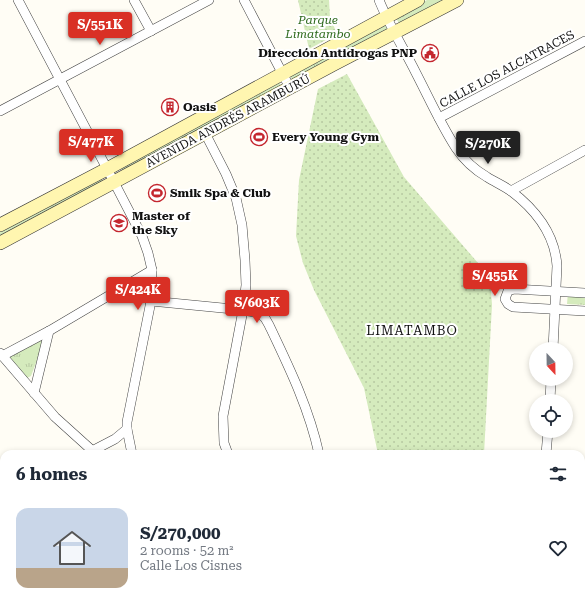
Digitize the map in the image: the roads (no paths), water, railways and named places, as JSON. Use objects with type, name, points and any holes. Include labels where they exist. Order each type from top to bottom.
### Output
[{"type":"main road","name":"AVENIDA ANDRÉS ARAMBURÚ","points":[[0,225],[107,169],[418,0]]},
{"type":"main road","name":"AVENIDA ANDRÉS ARAMBURÚ","points":[[0,243],[456,0]]},
{"type":"street","points":[[18,0],[146,245],[152,270],[151,301],[127,428],[131,450]]},
{"type":"street","points":[[134,0],[151,31]]},
{"type":"street","points":[[0,111],[209,0]]},
{"type":"street","points":[[244,0],[290,88]]},
{"type":"street","points":[[379,0],[439,118],[457,149],[468,163],[486,177],[511,191],[541,219],[548,230],[557,254],[557,291],[554,342]]},
{"type":"street","name":"CALLE LOS ALCATRACES","points":[[439,118],[585,41]]},
{"type":"street","points":[[205,133],[232,187],[241,217],[246,278],[243,310],[223,416],[224,443],[227,450]]},
{"type":"street","points":[[511,191],[585,150]]},
{"type":"street","points":[[92,450],[55,417],[1,354],[49,331],[152,270]]},
{"type":"street","points":[[129,284],[151,301],[243,310],[259,313],[266,318],[305,405],[318,450]]},
{"type":"street","points":[[585,293],[514,289],[508,291],[506,296],[508,304],[513,307],[585,311]]},
{"type":"street","points":[[34,393],[49,331]]},
{"type":"street","points":[[97,450],[115,439],[127,428]]},
{"type":"street","points":[[546,450],[547,438]]},
{"type":"place","name":"Dirección Antidrogas PNP","points":[[430,53]]},
{"type":"place","name":"Oasis","points":[[170,107]]},
{"type":"place","name":"Every Young Gym","points":[[259,137]]},
{"type":"place","name":"Smik Spa & Club","points":[[157,193]]},
{"type":"place","name":"Master of the Sky","points":[[119,223]]},
{"type":"district","name":"LIMATAMBO","points":[[412,330]]},
{"type":"park label","name":"Parque Limatambo","points":[[318,27]]}]
